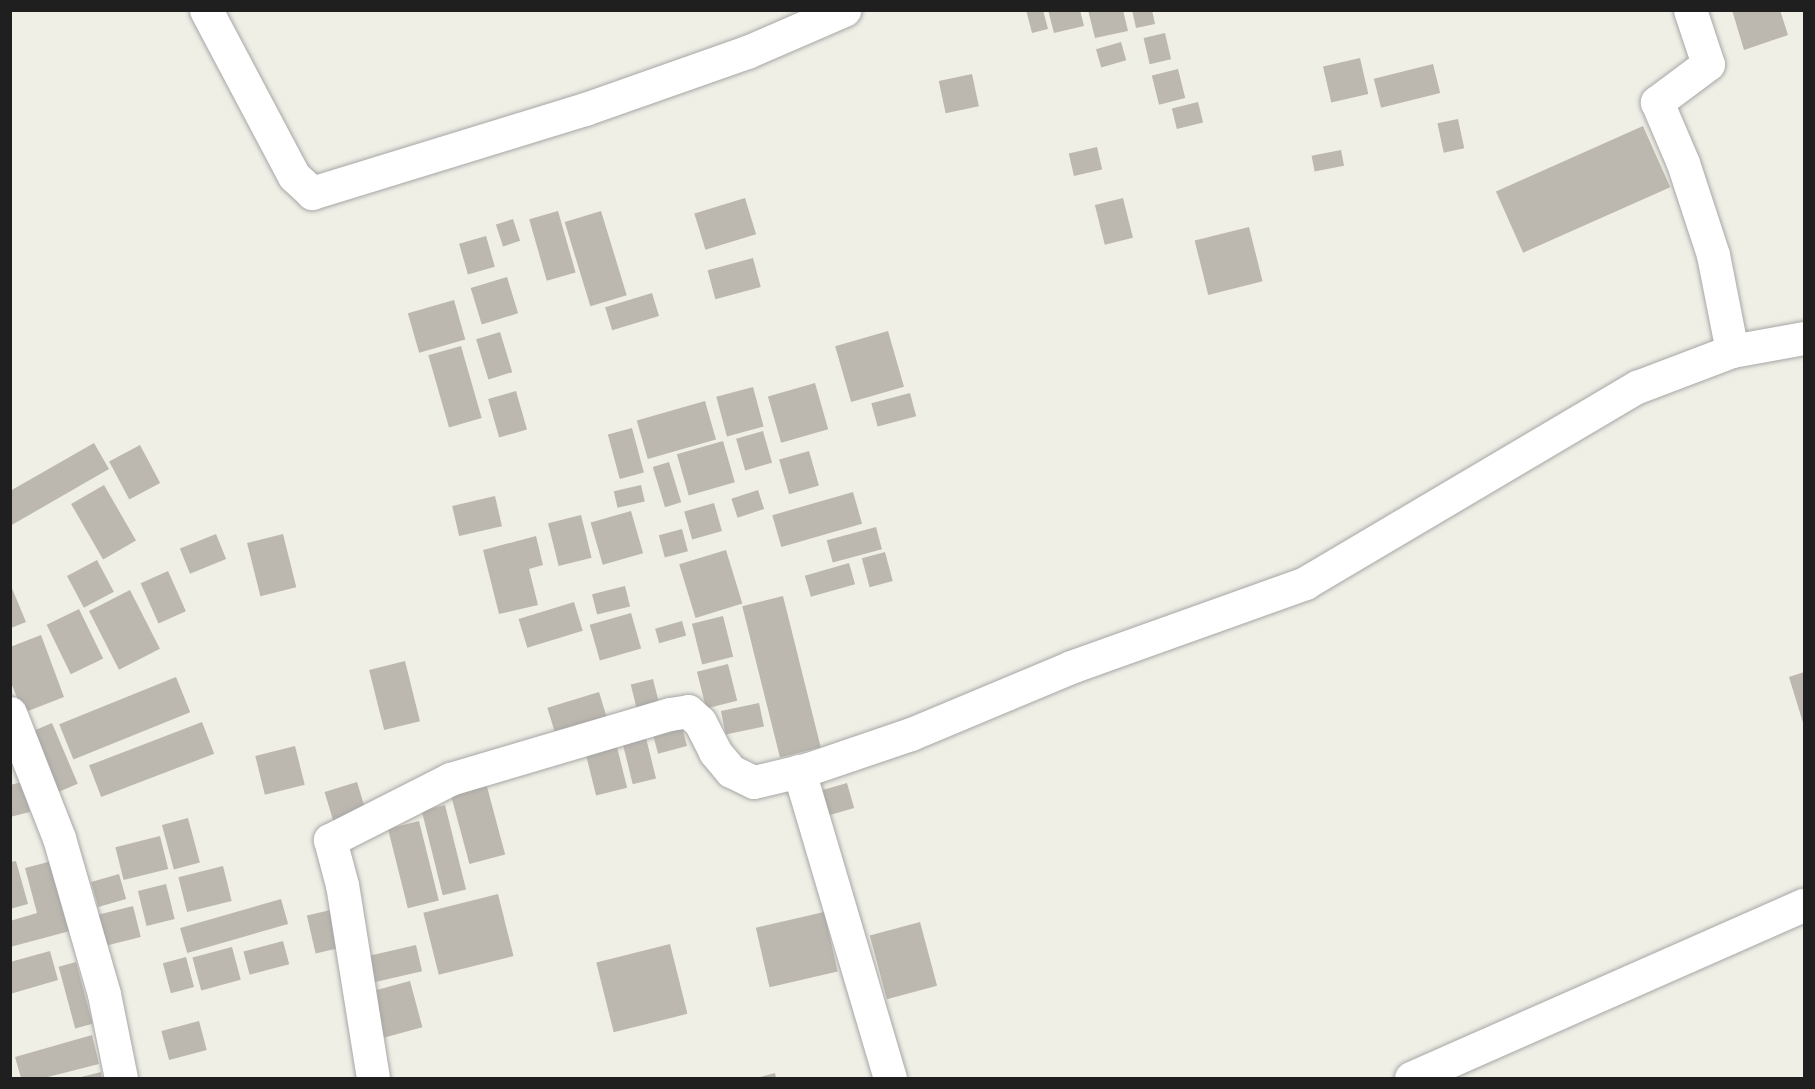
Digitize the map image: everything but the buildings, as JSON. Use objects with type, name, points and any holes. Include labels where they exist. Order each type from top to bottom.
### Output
[{"type":"street","points":[[206,10],[294,176],[312,193],[585,109],[747,52],[844,10]]},
{"type":"street","points":[[1690,10],[1708,64],[1693,79],[1657,102],[1683,163],[1713,255],[1732,351]]},
{"type":"street","points":[[373,1078],[342,885],[330,840],[450,779],[688,711],[700,722],[715,752],[731,771],[754,782],[799,771],[911,734],[1071,667],[1305,583],[1389,536],[1528,448],[1636,387],[1732,351],[1804,338]]},
{"type":"street","points":[[10,713],[59,838],[104,994],[121,1078]]},
{"type":"street","points":[[799,771],[890,1078]]},
{"type":"street","points":[[1411,1078],[1804,905]]}]
